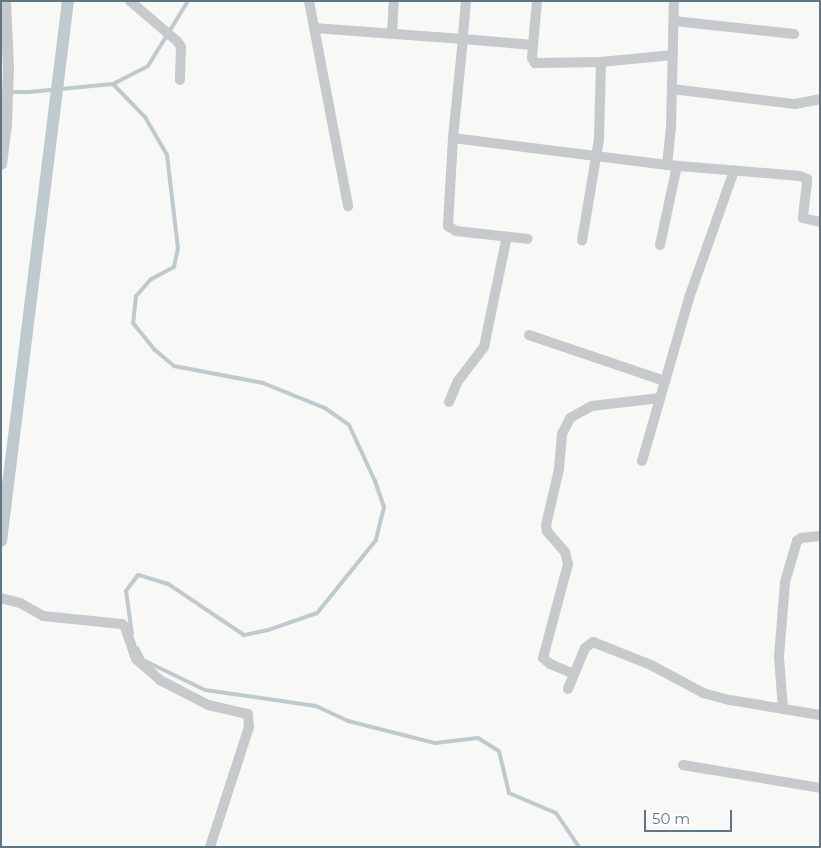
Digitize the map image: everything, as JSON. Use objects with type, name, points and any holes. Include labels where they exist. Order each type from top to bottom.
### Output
[{"type":"street","points":[[1,164],[6,124],[8,67],[4,1]]},
{"type":"street","points":[[130,1],[177,41],[181,47],[180,80]]},
{"type":"street","points":[[309,1],[348,206]]},
{"type":"street","points":[[392,34],[394,1]]},
{"type":"street","points":[[466,1],[453,138],[448,226],[456,231],[528,239]]},
{"type":"street","points":[[537,1],[532,58],[535,63],[601,62],[673,56]]},
{"type":"street","points":[[660,245],[672,165],[674,1]]},
{"type":"street","points":[[674,21],[794,34]]},
{"type":"street","points":[[314,28],[533,45]]},
{"type":"street","points":[[582,241],[598,154],[601,62]]},
{"type":"street","points":[[672,89],[795,104],[820,99]]},
{"type":"street","points":[[453,138],[598,154],[672,165],[804,177],[807,183],[803,218],[820,222]]},
{"type":"street","points":[[642,461],[690,295],[734,171]]},
{"type":"street","points":[[450,402],[458,381],[484,347],[507,236]]},
{"type":"street","points":[[529,335],[665,381]]},
{"type":"street","points":[[574,674],[550,664],[543,658],[568,564],[565,552],[547,531],[546,525],[559,469],[562,434],[570,418],[592,406],[660,398]]},
{"type":"street","points":[[783,709],[779,657],[785,582],[796,541],[801,538],[820,536]]},
{"type":"street","points":[[1,598],[14,601],[43,616],[122,624],[125,627],[136,659],[160,680],[208,705],[248,714],[249,728],[210,847]]},
{"type":"street","points":[[568,689],[585,648],[593,642],[651,665],[702,693],[820,715]]},
{"type":"street","points":[[683,765],[820,788]]},
{"type":"waterway","points":[[1,541],[68,1]]},
{"type":"waterway","points":[[1,92],[29,92],[113,84],[148,66],[188,1]]},
{"type":"waterway","points":[[113,84],[145,117],[167,155],[178,248],[174,267],[151,279],[136,296],[133,323],[155,350],[174,366],[263,383],[325,408],[349,425],[375,481],[384,507],[376,540],[317,613],[268,630],[244,635],[168,584],[138,575],[126,591],[132,634]]},
{"type":"waterway","points":[[137,648],[143,660],[205,690],[316,706],[348,721],[435,743],[478,738],[499,751],[509,793],[556,813],[579,847]]}]
